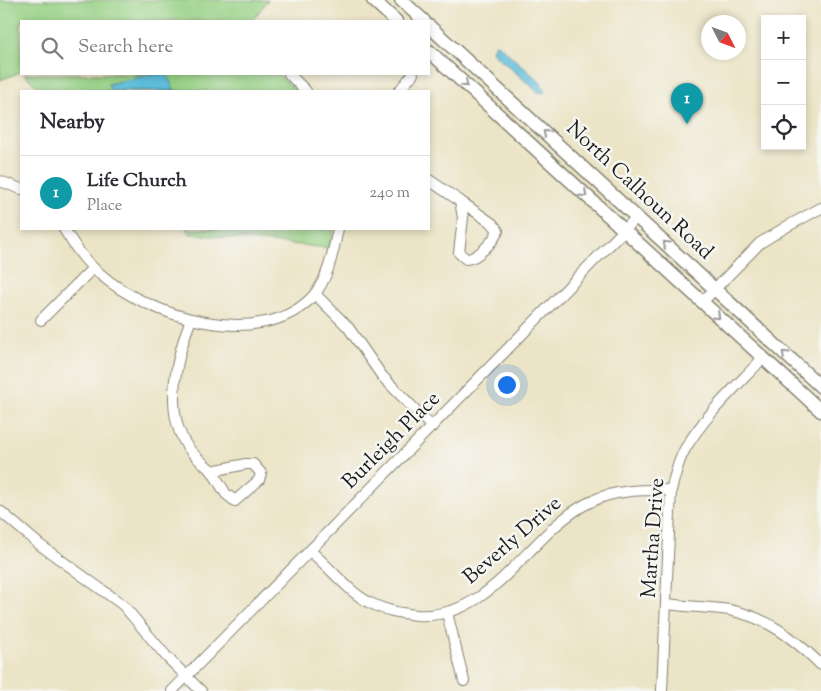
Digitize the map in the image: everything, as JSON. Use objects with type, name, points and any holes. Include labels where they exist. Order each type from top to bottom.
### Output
[{"type":"main road","points":[[373,0],[395,20]]},
{"type":"main road","points":[[401,0],[423,20]]},
{"type":"main road","name":"North Calhoun Road","points":[[430,27],[637,217],[711,293],[821,387]]},
{"type":"main road","name":"North Calhoun Road","points":[[430,54],[821,411]]},
{"type":"street","points":[[430,52],[444,40]]},
{"type":"street","points":[[290,75],[305,90]]},
{"type":"street","points":[[400,90],[412,75]]},
{"type":"street","points":[[0,181],[20,189]]},
{"type":"street","points":[[430,181],[460,201],[493,224],[498,232],[471,259],[466,259],[459,253],[463,218],[460,201]]},
{"type":"street","points":[[711,293],[760,244],[786,226],[821,208]]},
{"type":"street","name":"Burleigh Place","points":[[172,691],[637,217]]},
{"type":"street","points":[[65,230],[93,268],[111,283],[144,303],[191,319],[251,326],[265,324],[296,310],[315,294],[327,273],[338,230]]},
{"type":"street","points":[[41,320],[93,268]]},
{"type":"street","points":[[315,294],[348,327],[382,376],[432,427]]},
{"type":"street","points":[[191,319],[176,378],[174,406],[185,443],[193,454],[212,471],[226,494],[235,501],[244,496],[259,480],[261,473],[253,464],[212,471]]},
{"type":"street","name":"Martha Drive","points":[[662,691],[668,604],[671,490],[684,450],[697,430],[763,358]]},
{"type":"street","name":"Beverly Drive","points":[[310,551],[355,592],[384,610],[424,615],[447,613],[486,593],[555,526],[582,506],[600,497],[627,491],[671,490]]},
{"type":"street","points":[[0,511],[40,545],[122,605],[201,691]]},
{"type":"street","points":[[668,604],[730,610],[766,622],[793,639],[821,665]]},
{"type":"street","points":[[447,613],[464,681]]},
{"type":"green space","points":[[0,0],[268,0],[253,20],[20,20],[20,72],[0,80]]},
{"type":"green space","points":[[25,75],[279,75],[296,90],[41,90]]},
{"type":"green space","points":[[187,230],[334,230],[329,248],[191,234]]},
{"type":"water","points":[[495,44],[499,45],[540,82],[544,88],[544,93],[538,92],[493,53],[492,50]]},
{"type":"water","points":[[148,75],[167,75],[174,90],[111,90],[108,84]]},
{"type":"place","name":"Life Church","points":[[687,124]]}]
